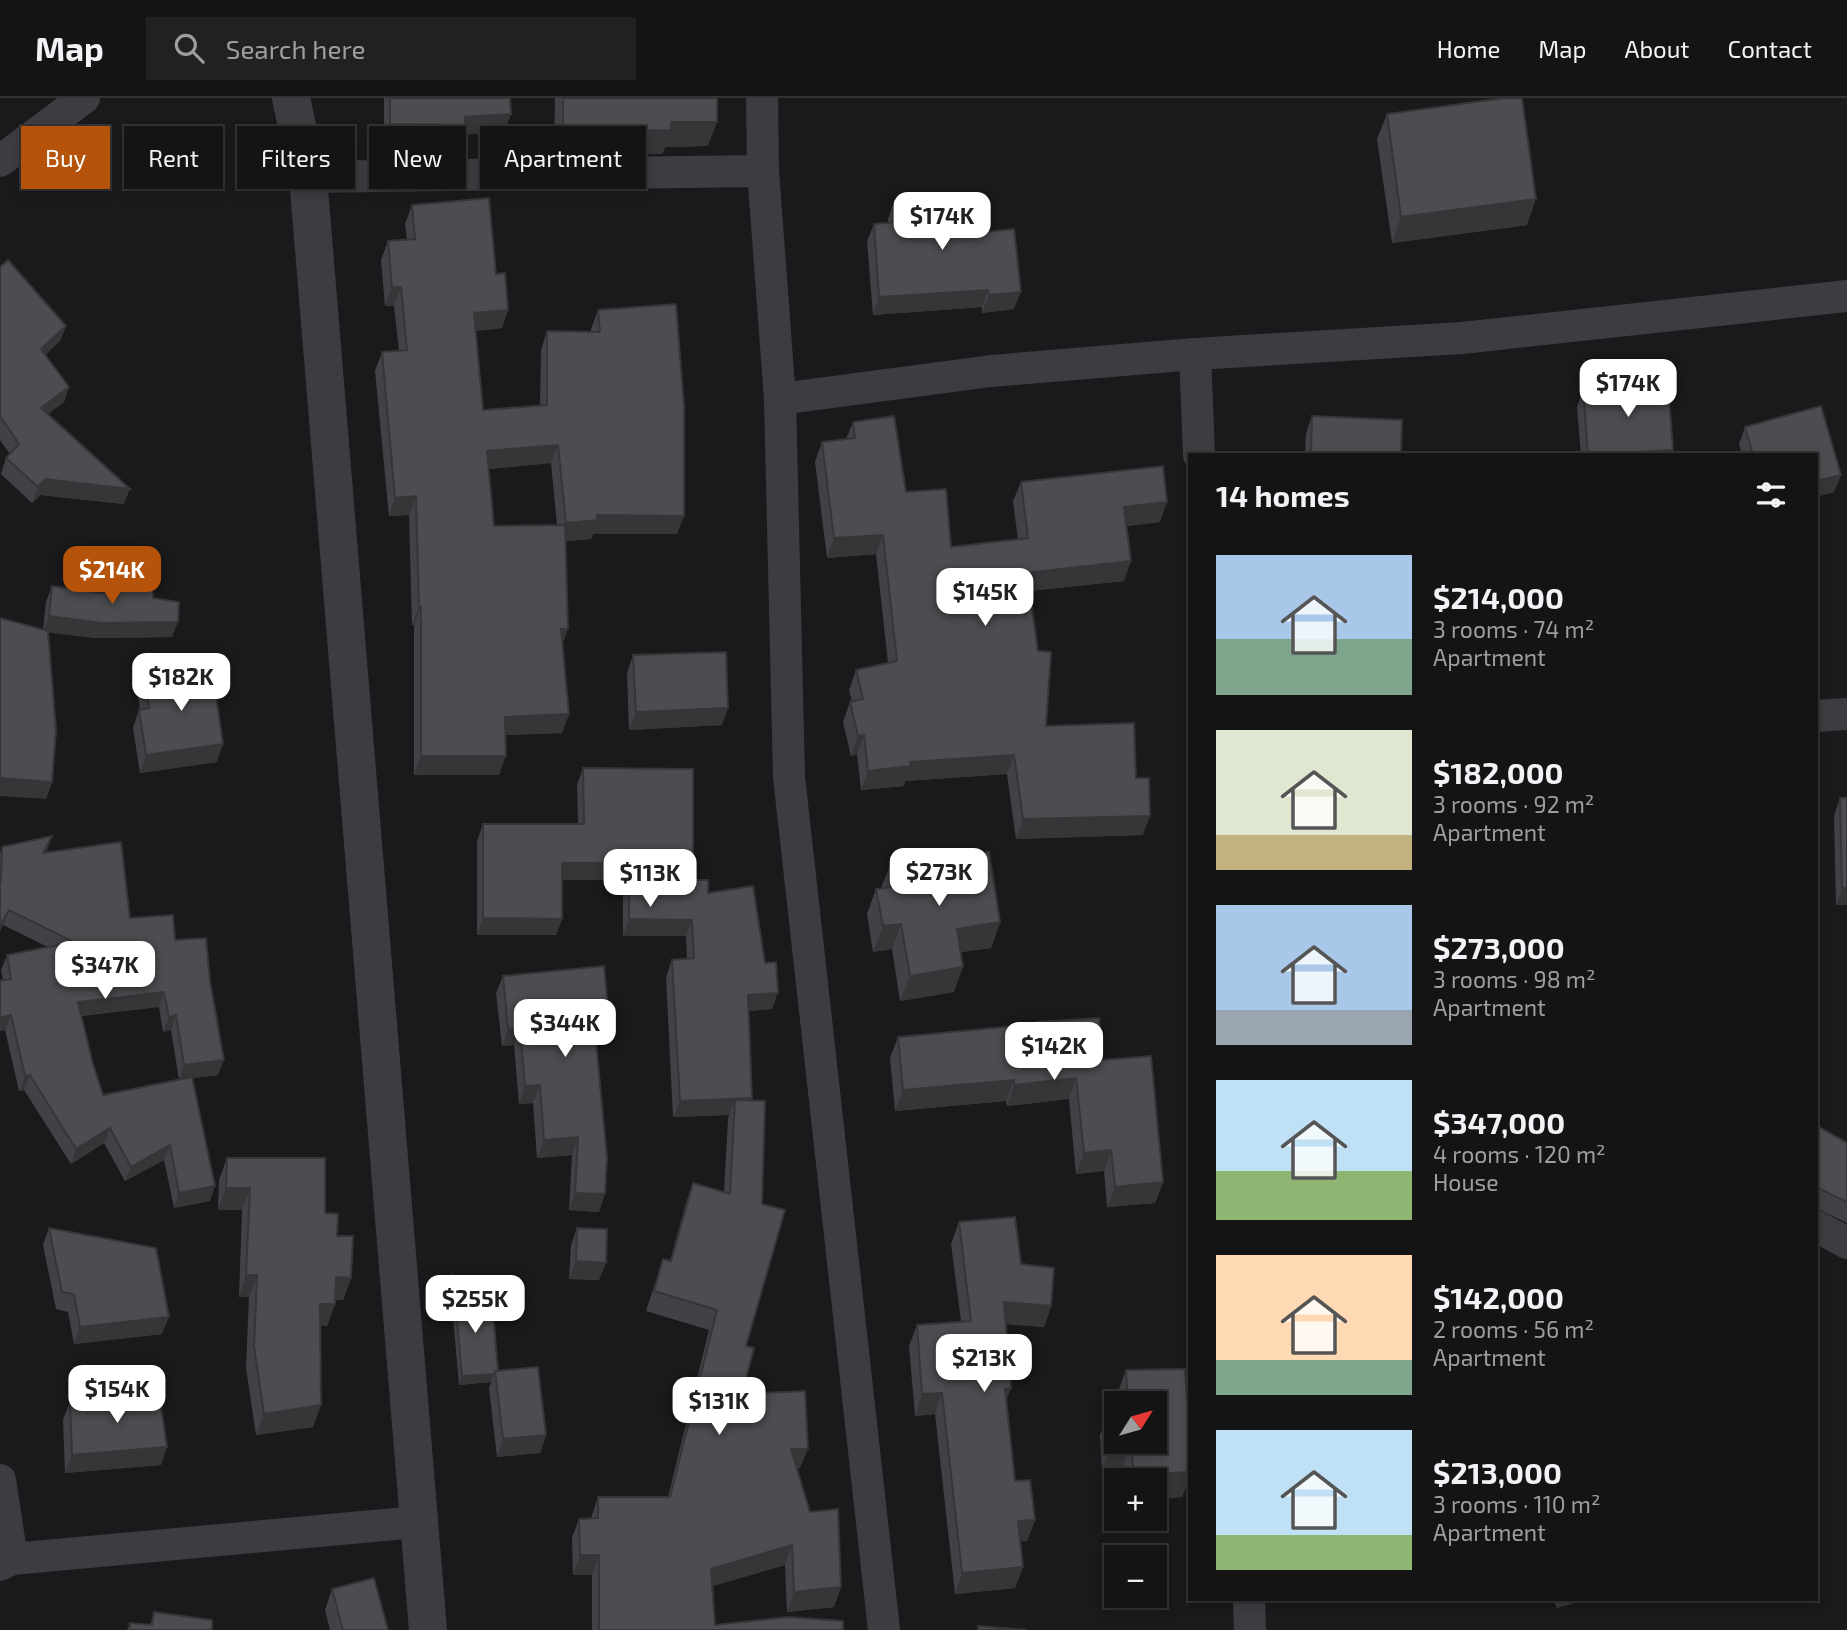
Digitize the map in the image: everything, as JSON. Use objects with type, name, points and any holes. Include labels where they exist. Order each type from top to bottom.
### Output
[{"type":"street","points":[[0,161],[84,98]]},
{"type":"street","points":[[291,98],[297,126]]},
{"type":"street","points":[[762,98],[763,171],[780,399],[789,777],[884,1630]]},
{"type":"street","points":[[355,176],[763,171]]},
{"type":"street","points":[[309,189],[428,1630]]},
{"type":"street","points":[[780,399],[991,371],[1462,338],[1847,296]]},
{"type":"street","points":[[1195,355],[1199,453]]},
{"type":"street","points":[[1818,716],[1847,714]]},
{"type":"street","points":[[1818,1227],[1847,1243]]},
{"type":"street","points":[[0,1480],[6,1562],[417,1522]]},
{"type":"street","points":[[1248,1601],[1250,1630]]},
{"type":"building","points":[[390,98],[510,98],[511,114],[465,117],[465,125],[390,124]]},
{"type":"building","points":[[563,98],[717,98],[717,122],[671,122],[671,130],[646,130],[646,126],[563,126]]},
{"type":"building","points":[[1504,98],[1522,98],[1536,199],[1401,217],[1387,114]]},
{"type":"building","points":[[964,196],[966,234],[1014,229],[1021,292],[989,295],[988,290],[879,297],[874,224],[896,222],[894,201]]},
{"type":"building","points":[[489,198],[496,274],[505,273],[508,310],[474,313],[483,410],[547,405],[547,331],[600,332],[598,310],[676,304],[684,406],[684,516],[597,515],[598,520],[566,523],[558,445],[487,451],[494,526],[565,525],[568,629],[561,629],[569,714],[505,717],[506,756],[421,756],[421,607],[416,496],[395,498],[382,352],[407,350],[401,287],[392,287],[388,241],[415,239],[412,205]]},
{"type":"building","points":[[8,260],[66,326],[41,349],[69,387],[41,408],[130,489],[45,479],[38,487],[6,458],[19,444],[0,416],[0,267]]},
{"type":"building","points":[[1668,384],[1673,450],[1588,453],[1583,389]]},
{"type":"building","points":[[1821,406],[1841,475],[1818,481],[1818,453],[1752,453],[1745,427]]},
{"type":"building","points":[[894,416],[906,492],[946,489],[951,547],[1028,538],[1021,482],[1163,466],[1167,502],[1124,507],[1131,561],[1027,573],[1038,651],[1051,652],[1046,726],[1134,723],[1136,778],[1149,778],[1150,816],[1023,819],[1014,755],[910,762],[911,766],[868,771],[864,735],[858,736],[850,702],[863,699],[856,670],[897,661],[883,535],[834,538],[822,442],[855,438],[853,422]]},
{"type":"building","points":[[1312,416],[1402,420],[1401,453],[1311,453]]},
{"type":"building","points":[[52,586],[112,594],[112,589],[153,589],[153,598],[179,602],[178,622],[102,623],[49,616]]},
{"type":"building","points":[[0,618],[48,631],[56,730],[52,782],[0,778]]},
{"type":"building","points":[[726,652],[728,708],[636,712],[633,655]]},
{"type":"building","points":[[212,669],[223,744],[146,755],[139,710],[149,708],[145,679]]},
{"type":"building","points":[[583,768],[693,769],[693,880],[708,880],[708,893],[753,886],[765,963],[776,962],[778,993],[748,995],[752,1098],[680,1101],[672,960],[694,958],[692,920],[629,919],[629,863],[562,863],[562,919],[483,918],[483,824],[584,824]]},
{"type":"building","points":[[1840,798],[1847,798],[1847,888],[1842,888]]},
{"type":"building","points":[[52,836],[43,853],[121,842],[130,918],[173,915],[175,940],[206,938],[210,981],[224,1060],[184,1065],[176,1015],[169,1017],[164,992],[78,1002],[103,1095],[192,1077],[215,1186],[179,1193],[170,1145],[131,1167],[110,1128],[76,1149],[30,1075],[25,1076],[11,1015],[0,1018],[0,981],[11,979],[7,955],[74,942],[9,910],[0,926],[2,847]]},
{"type":"building","points":[[989,852],[1000,922],[957,929],[963,967],[910,976],[901,924],[883,926],[876,889],[891,887],[889,868]]},
{"type":"building","points":[[604,966],[609,1019],[594,1020],[607,1158],[605,1194],[575,1193],[578,1137],[544,1140],[540,1085],[525,1086],[520,1027],[508,1029],[503,976]]},
{"type":"building","points":[[1099,1018],[1102,1060],[1151,1056],[1163,1182],[1115,1187],[1111,1150],[1084,1153],[1076,1078],[1014,1085],[1014,1080],[903,1090],[898,1037]]},
{"type":"building","points":[[735,1100],[765,1101],[762,1204],[785,1210],[746,1346],[754,1348],[742,1394],[805,1391],[808,1449],[791,1449],[810,1512],[838,1509],[841,1587],[794,1592],[792,1545],[711,1569],[715,1625],[788,1617],[843,1621],[843,1630],[599,1630],[599,1555],[580,1555],[579,1519],[598,1518],[598,1497],[670,1497],[717,1310],[654,1291],[663,1259],[671,1261],[693,1183],[730,1194]]},
{"type":"building","points":[[1818,1126],[1847,1143],[1847,1202],[1818,1188]]},
{"type":"building","points":[[227,1158],[325,1158],[325,1213],[338,1214],[337,1236],[353,1236],[351,1278],[336,1277],[335,1304],[320,1304],[321,1405],[264,1414],[254,1346],[257,1275],[246,1275],[250,1188],[226,1188]]},
{"type":"building","points":[[1015,1217],[1021,1264],[1054,1268],[1051,1306],[1004,1302],[1011,1388],[1005,1389],[1015,1481],[1030,1480],[1035,1520],[1018,1521],[1023,1567],[962,1573],[942,1393],[922,1394],[917,1325],[971,1321],[959,1222]]},
{"type":"building","points":[[49,1228],[156,1248],[169,1317],[80,1327],[74,1294],[62,1292]]},
{"type":"building","points":[[577,1228],[607,1229],[606,1263],[576,1261]]},
{"type":"building","points":[[453,1275],[494,1323],[498,1371],[494,1374],[462,1376]]},
{"type":"building","points":[[538,1367],[546,1435],[503,1439],[495,1371]]},
{"type":"building","points":[[1185,1369],[1188,1472],[1167,1473],[1167,1468],[1133,1468],[1132,1454],[1167,1454],[1167,1391],[1127,1391],[1126,1370]]},
{"type":"building","points":[[159,1393],[167,1447],[72,1455],[70,1402]]},
{"type":"building","points":[[374,1578],[388,1630],[343,1630],[332,1589]]},
{"type":"building","points":[[154,1612],[212,1620],[212,1630],[130,1630],[130,1623],[152,1625]]},
{"type":"building","points":[[978,1626],[1027,1630],[978,1630]]}]
